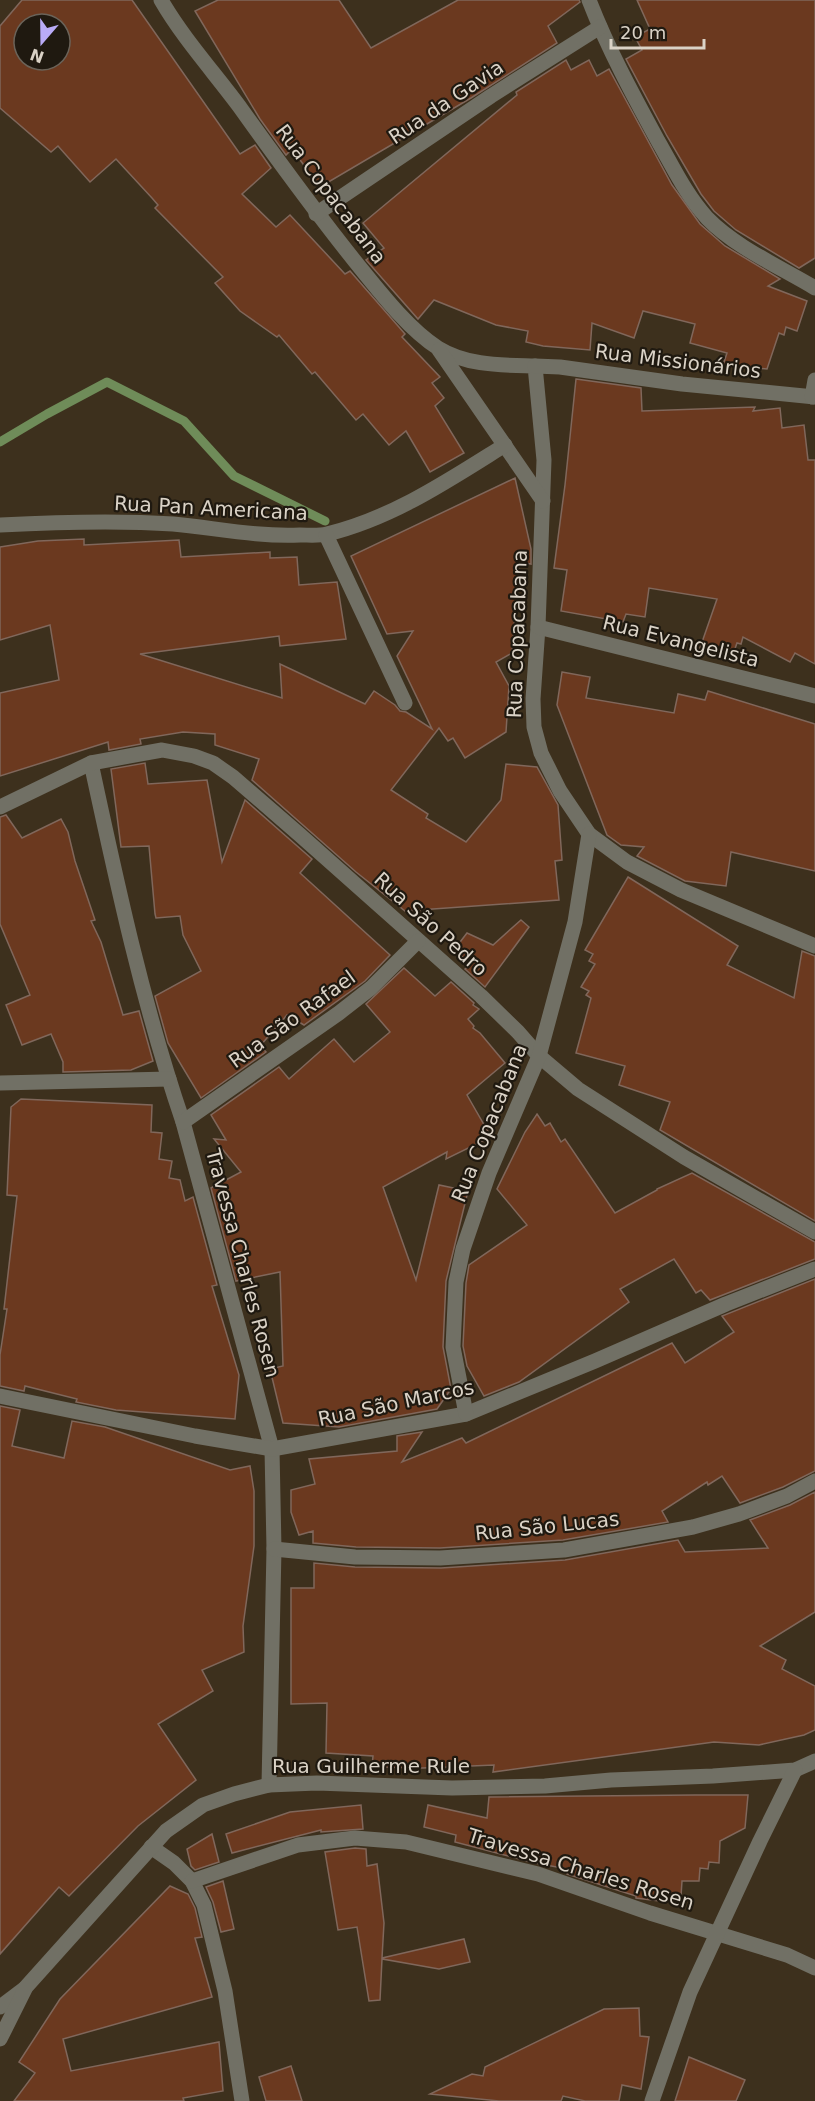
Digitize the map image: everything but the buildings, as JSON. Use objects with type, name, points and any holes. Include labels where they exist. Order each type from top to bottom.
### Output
[{"type":"street","name":"Rua Copacabana","points":[[160,0],[316,213],[387,300],[437,347],[460,358],[492,365],[535,366],[544,460],[533,699],[534,727],[541,753],[560,790],[589,834],[575,922],[539,1056],[489,1173],[463,1249],[456,1282],[453,1347],[466,1414]]},
{"type":"street","points":[[590,0],[600,27],[633,96],[680,183],[707,218],[730,237],[815,288]]},
{"type":"street","name":"Rua da Gavia","points":[[316,213],[500,90],[600,27]]},
{"type":"street","points":[[437,347],[543,501]]},
{"type":"street","name":"Rua Missionários","points":[[535,366],[814,397]]},
{"type":"street","points":[[814,397],[815,380]]},
{"type":"street","name":"Rua Pan Americana","points":[[0,525],[69,522],[172,524],[291,536],[326,535],[380,517],[416,499],[506,445]]},
{"type":"street","points":[[326,535],[405,703]]},
{"type":"street","name":"Rua Evangelista","points":[[538,627],[815,696]]},
{"type":"street","name":"Rua São Pedro","points":[[0,807],[91,763],[162,750],[194,756],[213,763],[233,777],[481,996],[539,1056],[578,1089],[641,1131],[815,1232]]},
{"type":"street","name":"Travessa Charles Rosen","points":[[91,763],[136,964],[168,1079],[183,1122],[272,1449],[274,1549],[269,1785]]},
{"type":"street","points":[[589,834],[627,862],[681,890],[815,946]]},
{"type":"street","name":"Rua São Rafael","points":[[183,1122],[339,1013],[371,988],[418,941]]},
{"type":"street","points":[[0,1083],[168,1079]]},
{"type":"street","name":"Rua São Marcos","points":[[0,1396],[195,1436],[272,1449],[466,1414],[596,1361],[726,1304],[815,1269]]},
{"type":"street","name":"Rua São Lucas","points":[[274,1549],[355,1557],[440,1558],[564,1550],[693,1527],[787,1497],[815,1480]]},
{"type":"street","name":"Rua Guilherme Rule","points":[[0,2039],[26,1987],[151,1847],[166,1832],[203,1805],[269,1785],[317,1783],[452,1788],[492,1787],[795,1770],[815,1761]]},
{"type":"street","points":[[652,2101],[690,1992],[795,1770]]},
{"type":"street","name":"Travessa Charles Rosen","points":[[192,1881],[298,1845],[355,1838],[406,1842],[538,1874],[650,1913],[787,1955],[815,1968]]},
{"type":"street","points":[[151,1847],[174,1863],[192,1881],[204,1905],[225,1991],[242,2101]]},
{"type":"street","points":[[0,2007],[26,1987]]},
{"type":"waterway","points":[[0,442],[107,382],[184,421],[234,476],[325,521]]}]
